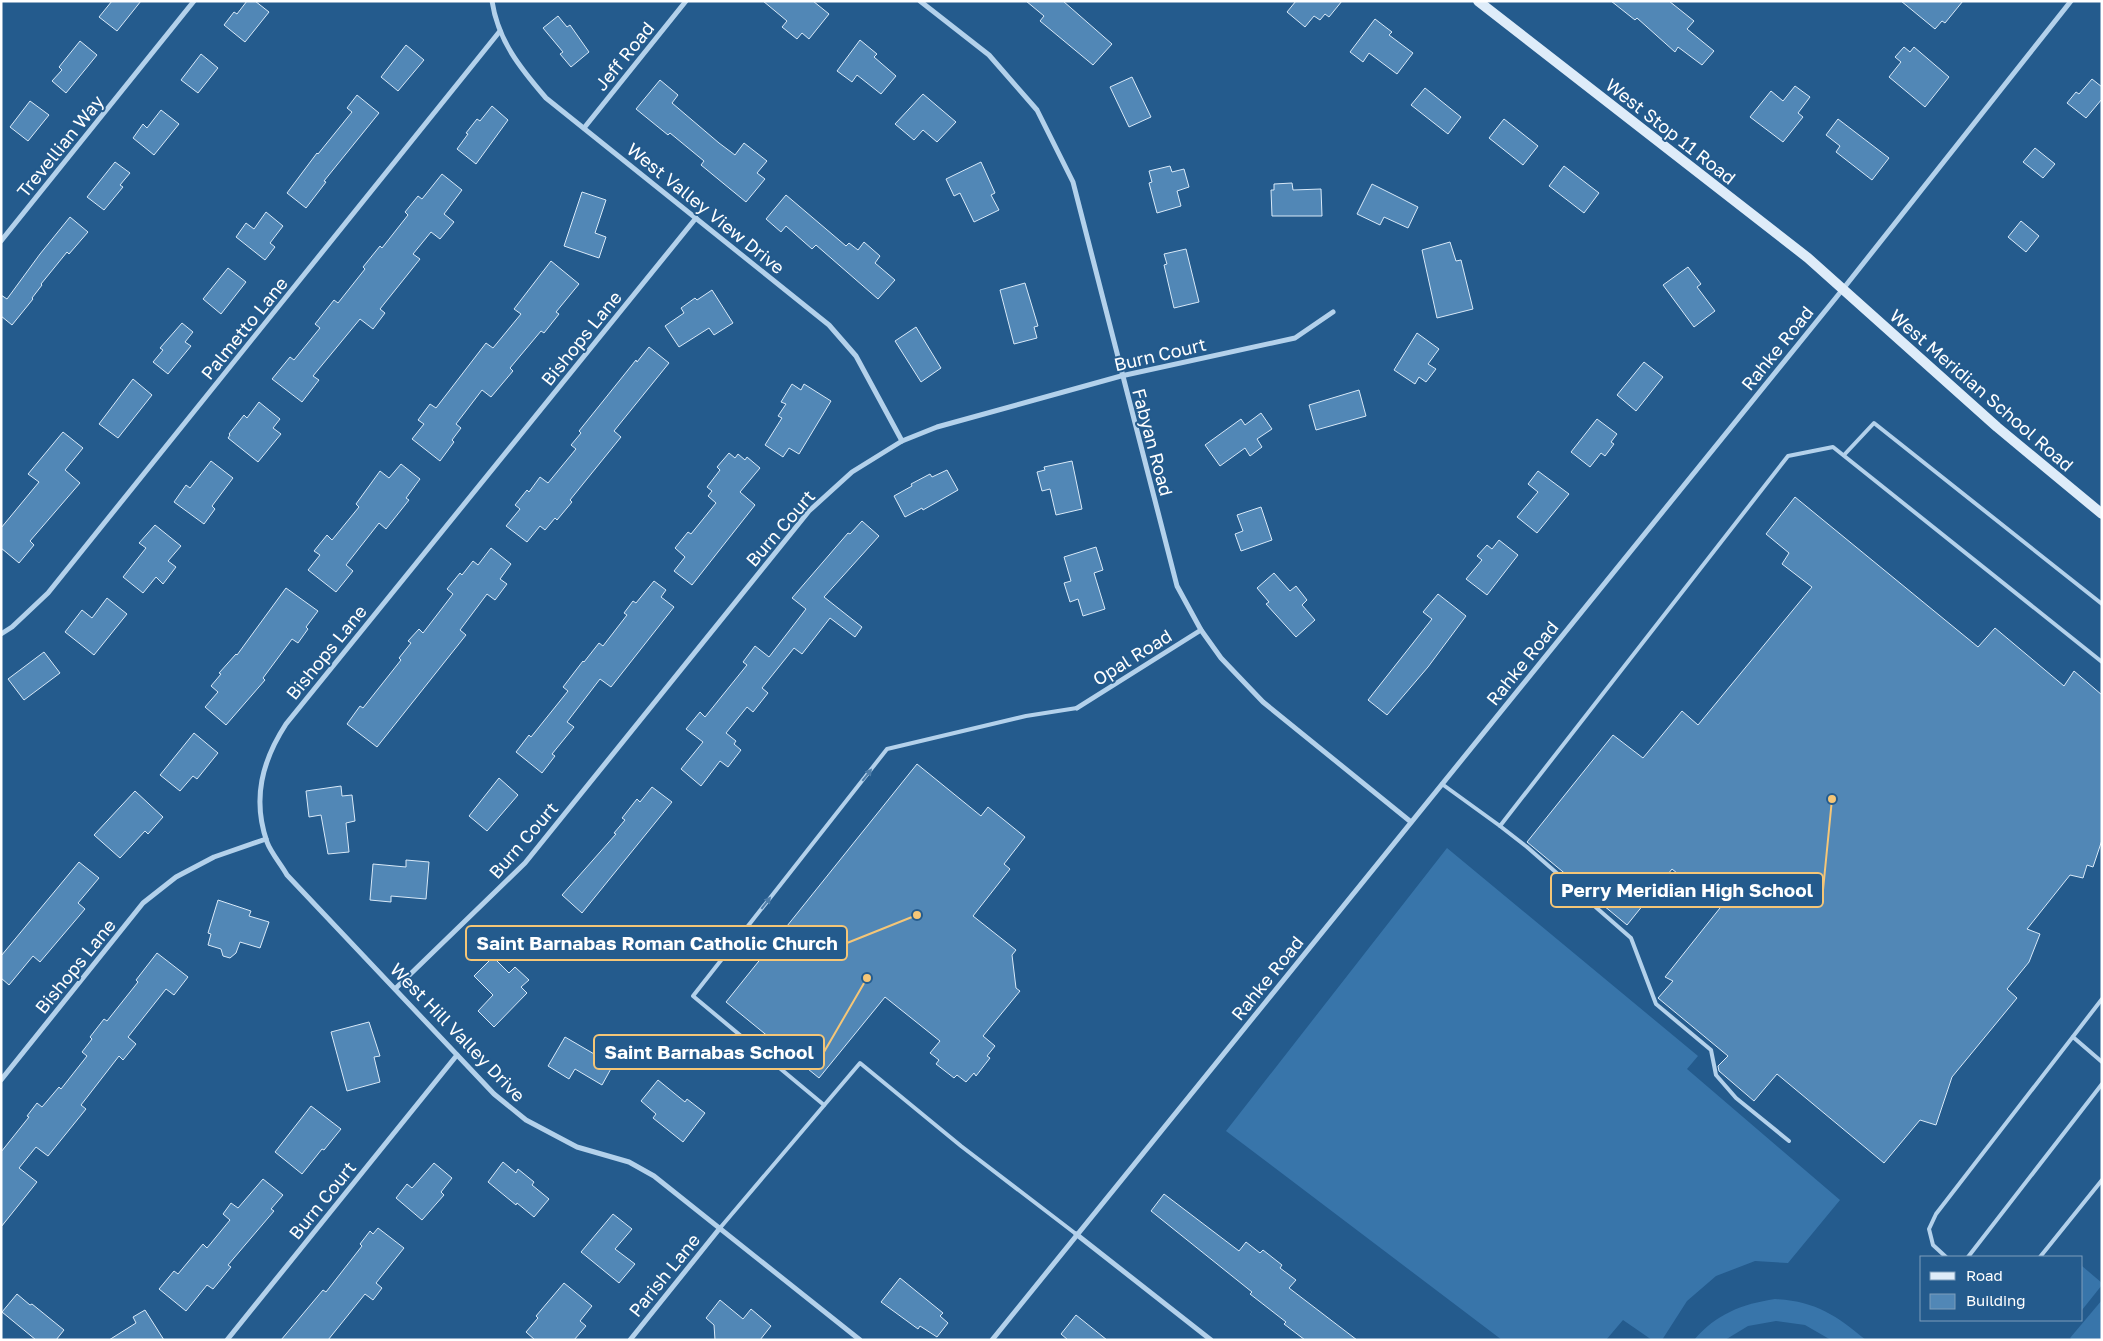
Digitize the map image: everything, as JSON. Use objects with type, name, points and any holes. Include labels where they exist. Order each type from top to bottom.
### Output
[{"type":"main road","name":"West Stop 11 Road","points":[[1478,1],[1808,258],[1843,288]]},
{"type":"main road","name":"West Meridian School Road","points":[[1843,288],[1997,427],[2102,514]]},
{"type":"street","name":"Trevellian Way","points":[[1,241],[194,1]]},
{"type":"street","name":"West Valley View Drive","points":[[492,1],[494,16],[500,31],[519,67],[546,98],[829,325],[856,356],[902,441]]},
{"type":"street","name":"Jeff Road","points":[[584,128],[686,1]]},
{"type":"street","name":"Fabyan Road","points":[[920,1],[989,55],[1037,110],[1073,182],[1177,586],[1201,630],[1221,658],[1263,702],[1411,822]]},
{"type":"street","name":"Rahke Road","points":[[992,1340],[1843,288],[2071,1]]},
{"type":"street","name":"Palmetto Lane","points":[[1,634],[12,627],[48,593],[500,31]]},
{"type":"street","name":"Bishops Lane","points":[[1,1080],[143,903],[176,877],[214,857],[266,839],[260,808],[261,775],[273,744],[286,724],[696,218]]},
{"type":"street","name":"Burn Court","points":[[396,988],[526,863],[809,511],[852,472],[902,441],[937,427],[1122,376],[1295,338],[1333,312]]},
{"type":"street","name":"Opal Road","points":[[1077,708],[1201,630]]},
{"type":"street","name":"West Hill Valley Drive","points":[[266,839],[287,875],[396,988],[494,1094],[526,1120],[577,1147],[628,1162],[654,1176],[860,1340]]},
{"type":"street","name":"Burn Court","points":[[227,1340],[457,1055]]},
{"type":"street","name":"Parish Lane","points":[[630,1340],[720,1228]]},
{"type":"street","points":[[1076,1234],[1211,1340]]},
{"type":"lane","points":[[1844,455],[1874,423],[2102,604]]},
{"type":"lane","points":[[1500,826],[1788,456],[1834,447],[2102,662]]},
{"type":"lane","points":[[824,1105],[693,996],[887,749],[1026,716],[1077,708]]},
{"type":"lane","points":[[1442,784],[1527,847],[1631,938],[1656,1004],[1711,1050],[1716,1075],[1736,1098],[1789,1141]]},
{"type":"lane","points":[[1945,1256],[1933,1245],[1929,1229],[1936,1214],[2102,999]]},
{"type":"lane","points":[[2073,1037],[2102,1062]]},
{"type":"lane","points":[[720,1228],[860,1062],[961,1146],[1076,1234]]},
{"type":"lane","points":[[1969,1256],[2102,1084]]},
{"type":"lane","points":[[2041,1256],[2102,1180]]},
{"type":"shaded area","points":[[1447,848],[1698,1056],[1687,1069],[1840,1200],[1788,1263],[1755,1261],[1716,1276],[1687,1301],[1662,1340],[1652,1340],[1623,1320],[1606,1340],[1502,1340],[1226,1131]]},
{"type":"shaded area","points":[[2083,1267],[2102,1285],[2083,1309]]},
{"type":"shaded area","points":[[1775,1299],[1789,1300],[1813,1306],[1845,1323],[1866,1340],[1831,1340],[1805,1325],[1776,1321],[1748,1326],[1725,1340],[1694,1340],[1711,1323],[1730,1312],[1741,1307]]},
{"type":"shaded area","points":[[2102,1300],[2102,1340],[2073,1340],[2070,1338]]},
{"type":"building","points":[[112,1],[141,1],[117,31],[99,17]]},
{"type":"building","points":[[247,1],[255,1],[269,12],[245,42],[224,25],[234,12],[237,14]]},
{"type":"building","points":[[763,1],[813,1],[829,14],[809,39],[802,33],[797,39],[782,27],[787,21]]},
{"type":"building","points":[[1026,1],[1063,1],[1112,44],[1093,65],[1040,21],[1044,16]]},
{"type":"building","points":[[1296,1],[1342,1],[1329,17],[1325,14],[1320,20],[1314,16],[1305,27],[1287,12]]},
{"type":"building","points":[[1611,1],[1669,1],[1694,21],[1687,29],[1714,51],[1702,65],[1678,47],[1675,52],[1637,18],[1635,20]]},
{"type":"building","points":[[1901,1],[1963,1],[1945,23],[1942,21],[1935,29]]},
{"type":"building","points":[[558,16],[567,27],[570,25],[589,52],[571,67],[560,54],[563,52],[543,28]]},
{"type":"building","points":[[1375,19],[1392,32],[1389,35],[1413,53],[1397,74],[1369,53],[1363,62],[1350,52]]},
{"type":"building","points":[[860,40],[877,54],[874,57],[896,76],[881,94],[857,75],[852,82],[837,71]]},
{"type":"building","points":[[80,41],[97,55],[66,93],[52,81],[62,70],[59,67]]},
{"type":"building","points":[[406,45],[424,60],[398,91],[381,77]]},
{"type":"building","points":[[1904,47],[1910,52],[1914,47],[1949,77],[1925,107],[1889,77],[1901,62],[1895,57]]},
{"type":"building","points":[[201,54],[218,68],[198,93],[181,80]]},
{"type":"building","points":[[1132,77],[1151,117],[1129,127],[1110,87]]},
{"type":"building","points":[[2092,79],[2102,87],[2102,99],[2086,118],[2067,103],[2076,92],[2079,94]]},
{"type":"building","points":[[660,80],[678,95],[672,103],[719,143],[735,155],[744,143],[767,161],[757,173],[765,179],[746,202],[701,165],[704,161],[670,133],[668,135],[636,109]]},
{"type":"building","points":[[1795,86],[1810,97],[1798,113],[1803,117],[1783,142],[1750,117],[1771,91],[1783,101]]},
{"type":"building","points":[[1425,88],[1461,117],[1448,134],[1411,105]]},
{"type":"building","points":[[923,94],[956,122],[937,142],[923,130],[914,140],[895,124]]},
{"type":"building","points":[[357,95],[379,113],[324,181],[326,182],[306,208],[287,193],[317,153],[352,112],[347,108]]},
{"type":"building","points":[[30,101],[49,115],[28,141],[10,127]]},
{"type":"building","points":[[492,106],[508,120],[476,164],[457,149],[477,119],[480,121]]},
{"type":"building","points":[[161,110],[179,124],[154,155],[133,138],[143,124],[147,128]]},
{"type":"building","points":[[1504,119],[1538,146],[1523,165],[1489,138]]},
{"type":"building","points":[[1838,119],[1889,158],[1872,180],[1836,152],[1840,146],[1826,135]]},
{"type":"building","points":[[2035,148],[2055,164],[2043,178],[2023,162]]},
{"type":"building","points":[[115,162],[130,173],[120,185],[123,187],[104,210],[87,197]]},
{"type":"building","points":[[981,162],[995,193],[991,195],[999,210],[974,222],[960,193],[954,196],[946,179]]},
{"type":"building","points":[[1170,166],[1172,172],[1184,169],[1189,187],[1177,191],[1181,206],[1157,213],[1149,183],[1152,182],[1149,171]]},
{"type":"building","points":[[1564,166],[1599,193],[1584,213],[1549,186]]},
{"type":"building","points":[[442,174],[462,190],[444,214],[454,222],[440,239],[431,232],[413,254],[420,259],[380,309],[385,313],[373,329],[360,319],[313,376],[319,380],[302,402],[272,379],[290,357],[294,360],[320,328],[315,324],[334,300],[338,303],[365,269],[363,267],[380,246],[382,248],[408,215],[405,212],[418,196],[422,199]]},
{"type":"building","points":[[1292,183],[1293,190],[1321,189],[1322,216],[1272,216],[1271,190],[1274,190],[1274,184]]},
{"type":"building","points":[[1372,184],[1418,207],[1408,228],[1384,217],[1380,225],[1357,214]]},
{"type":"building","points":[[582,192],[606,200],[595,233],[606,237],[599,258],[564,246]]},
{"type":"building","points":[[786,195],[846,246],[849,243],[858,250],[864,242],[880,256],[875,263],[895,280],[878,299],[816,245],[812,249],[786,226],[781,232],[766,219]]},
{"type":"building","points":[[266,212],[283,226],[270,243],[275,247],[265,260],[236,237],[246,223],[254,229]]},
{"type":"building","points":[[70,217],[88,232],[69,254],[67,252],[41,284],[33,299],[12,325],[1,316],[1,295],[7,299]]},
{"type":"building","points":[[2021,221],[2039,236],[2026,252],[2008,237]]},
{"type":"building","points":[[1450,242],[1456,261],[1461,260],[1473,309],[1437,318],[1422,250]]},
{"type":"building","points":[[1186,249],[1199,302],[1174,308],[1164,265],[1167,264],[1164,254]]},
{"type":"building","points":[[551,261],[579,284],[556,312],[559,314],[544,333],[541,331],[510,368],[513,371],[491,397],[482,390],[456,424],[461,428],[452,440],[454,442],[440,461],[412,439],[424,424],[418,420],[430,404],[436,408],[486,343],[493,348],[521,314],[514,309]]},
{"type":"building","points":[[1688,267],[1701,284],[1697,287],[1715,311],[1694,327],[1663,285]]},
{"type":"building","points":[[228,268],[246,282],[221,314],[203,299]]},
{"type":"building","points":[[1025,283],[1038,326],[1034,327],[1037,338],[1014,344],[1000,290]]},
{"type":"building","points":[[712,290],[733,323],[714,335],[709,328],[679,347],[665,326],[684,313],[681,308],[695,298],[697,300]]},
{"type":"building","points":[[182,323],[193,332],[185,342],[191,346],[168,374],[153,362],[163,350],[160,348]]},
{"type":"building","points":[[916,327],[941,368],[921,382],[895,341]]},
{"type":"building","points":[[1417,333],[1439,349],[1428,364],[1436,369],[1426,382],[1419,377],[1415,384],[1394,370]]},
{"type":"building","points":[[649,347],[669,363],[614,431],[621,437],[570,500],[572,502],[557,520],[555,518],[545,530],[540,526],[527,542],[506,526],[520,509],[515,505],[527,490],[529,492],[540,477],[548,483],[576,449],[571,445],[581,433],[579,431],[636,360],[637,362]]},
{"type":"building","points":[[1644,362],[1663,377],[1636,411],[1617,395]]},
{"type":"building","points":[[133,379],[152,395],[118,438],[99,424]]},
{"type":"building","points":[[792,384],[801,390],[804,384],[831,401],[799,454],[789,448],[783,457],[765,445],[782,418],[778,416],[786,404],[781,402]]},
{"type":"building","points":[[1359,390],[1366,416],[1316,430],[1309,405]]},
{"type":"building","points":[[259,402],[280,419],[273,428],[281,434],[258,462],[228,438],[244,415],[247,418]]},
{"type":"building","points":[[1261,413],[1272,429],[1257,439],[1262,447],[1250,456],[1245,448],[1220,466],[1205,445],[1241,419],[1245,425]]},
{"type":"building","points":[[1597,419],[1617,434],[1611,442],[1614,444],[1605,456],[1601,453],[1590,467],[1571,452]]},
{"type":"building","points":[[63,432],[83,448],[65,470],[80,483],[30,541],[34,545],[19,563],[1,548],[1,528],[39,482],[28,474]]},
{"type":"building","points":[[729,453],[735,458],[738,454],[745,460],[747,457],[760,468],[740,492],[755,505],[692,585],[674,571],[685,557],[675,548],[688,532],[691,534],[716,503],[708,496],[712,491],[707,487],[720,470],[717,467]]},
{"type":"building","points":[[211,461],[233,478],[212,506],[215,509],[204,524],[174,502],[186,485],[190,488]]},
{"type":"building","points":[[1072,461],[1082,509],[1056,515],[1050,489],[1042,491],[1037,472],[1045,470],[1044,467]]},
{"type":"building","points":[[401,464],[420,479],[406,498],[409,500],[386,529],[379,523],[346,565],[353,571],[336,592],[308,570],[320,555],[314,551],[327,535],[332,540],[359,507],[356,504],[380,471],[389,478]]},
{"type":"building","points":[[947,470],[958,490],[923,510],[922,508],[905,517],[894,496],[930,474],[932,477]]},
{"type":"building","points":[[1538,471],[1569,494],[1537,533],[1517,517],[1538,492],[1528,484]]},
{"type":"building","points":[[1795,497],[1978,647],[1995,628],[2064,686],[2074,671],[2102,695],[2102,840],[2093,867],[2087,865],[2083,878],[2070,875],[2027,929],[2040,934],[2029,962],[2007,989],[2017,998],[1952,1077],[1936,1125],[1920,1120],[1884,1163],[1777,1074],[1754,1101],[1719,1071],[1718,1066],[1728,1056],[1658,998],[1673,981],[1665,977],[1720,908],[1672,869],[1627,925],[1527,842],[1613,735],[1643,758],[1682,711],[1698,725],[1812,587],[1782,564],[1789,553],[1766,534]]},
{"type":"building","points":[[1261,507],[1272,540],[1241,551],[1235,534],[1243,531],[1237,515]]},
{"type":"building","points":[[862,521],[879,536],[824,597],[862,627],[855,637],[830,618],[802,654],[794,648],[762,688],[768,693],[753,712],[747,707],[726,733],[736,741],[734,744],[741,750],[728,767],[720,761],[701,786],[681,769],[703,742],[686,729],[700,712],[705,717],[747,665],[743,662],[755,646],[769,657],[806,609],[792,598],[848,533],[850,534]]},
{"type":"building","points":[[155,525],[181,546],[168,561],[176,567],[163,584],[156,577],[143,593],[123,577],[146,548],[139,543]]},
{"type":"building","points":[[1499,540],[1518,555],[1487,595],[1466,579],[1482,560],[1477,556],[1487,545],[1492,549]]},
{"type":"building","points":[[1096,547],[1103,570],[1094,573],[1105,609],[1083,616],[1078,599],[1070,602],[1064,583],[1071,581],[1064,557]]},
{"type":"building","points":[[491,548],[511,564],[500,579],[507,584],[495,600],[487,594],[460,630],[466,635],[377,747],[347,724],[360,706],[363,708],[401,660],[399,658],[411,643],[408,641],[419,629],[423,633],[453,594],[447,589],[460,573],[462,575],[473,561],[478,565]]},
{"type":"building","points":[[1274,573],[1290,591],[1296,586],[1307,600],[1302,605],[1315,620],[1296,637],[1266,604],[1269,602],[1257,588]]},
{"type":"building","points":[[654,581],[666,590],[661,597],[674,607],[611,687],[600,679],[567,722],[574,727],[552,754],[555,756],[542,773],[516,752],[529,735],[531,737],[568,691],[563,687],[583,661],[599,643],[603,646],[627,615],[624,613],[633,601],[636,603]]},
{"type":"building","points":[[286,588],[318,611],[306,627],[308,629],[298,643],[292,639],[263,678],[265,680],[226,725],[205,707],[218,692],[211,686],[221,674],[219,673],[237,655]]},
{"type":"building","points":[[1438,594],[1466,616],[1428,667],[1387,715],[1368,700],[1432,619],[1423,612]]},
{"type":"building","points":[[107,598],[127,614],[94,655],[65,632],[82,610],[92,618]]},
{"type":"building","points":[[44,652],[60,673],[24,700],[8,679]]},
{"type":"building","points":[[194,733],[218,753],[197,779],[193,776],[180,791],[160,775]]},
{"type":"building","points":[[917,764],[981,816],[988,807],[1025,837],[1004,864],[1010,869],[973,916],[1016,950],[1012,955],[1016,988],[1020,991],[983,1036],[995,1046],[987,1056],[990,1058],[976,1076],[974,1073],[966,1082],[957,1075],[954,1078],[936,1064],[939,1060],[930,1053],[940,1041],[885,997],[819,1078],[726,1002]]},
{"type":"building","points":[[499,778],[518,795],[487,831],[469,816]]},
{"type":"building","points":[[341,786],[342,796],[352,795],[355,821],[346,823],[349,852],[328,854],[321,815],[309,817],[306,791]]},
{"type":"building","points":[[652,787],[672,802],[582,913],[562,895],[616,834],[614,833],[625,820],[622,818],[637,799],[640,802]]},
{"type":"building","points":[[135,791],[163,817],[148,834],[145,831],[120,858],[94,835]]},
{"type":"building","points":[[406,860],[429,862],[426,899],[391,896],[391,902],[370,900],[373,864],[406,867]]},
{"type":"building","points":[[79,862],[99,878],[78,903],[85,909],[40,962],[33,956],[9,985],[1,978],[1,956]]},
{"type":"building","points":[[218,900],[251,911],[249,916],[269,922],[260,948],[240,942],[236,953],[230,958],[223,956],[221,949],[208,945],[211,934],[208,933]]},
{"type":"building","points":[[157,953],[188,977],[174,995],[166,989],[128,1037],[136,1044],[123,1060],[119,1056],[81,1105],[86,1109],[48,1156],[36,1147],[19,1168],[37,1182],[1,1227],[1,1152],[29,1117],[27,1116],[37,1103],[42,1107],[59,1087],[61,1089],[87,1056],[82,1052],[92,1039],[90,1037],[104,1019],[107,1021],[138,982],[136,980]]},
{"type":"building","points":[[493,957],[509,973],[515,967],[529,980],[521,987],[527,993],[494,1027],[478,1011],[493,995],[474,976]]},
{"type":"building","points":[[369,1022],[380,1056],[374,1057],[380,1082],[347,1091],[331,1032]]},
{"type":"building","points":[[565,1037],[613,1065],[602,1085],[575,1069],[569,1079],[548,1066]]},
{"type":"building","points":[[658,1080],[685,1102],[687,1099],[705,1113],[683,1142],[653,1118],[656,1114],[641,1101]]},
{"type":"building","points":[[311,1106],[341,1129],[302,1174],[275,1152]]},
{"type":"building","points":[[503,1162],[516,1173],[518,1169],[534,1182],[532,1185],[549,1199],[534,1217],[488,1182]]},
{"type":"building","points":[[434,1163],[452,1178],[441,1192],[444,1195],[422,1220],[396,1198],[407,1184],[412,1188]]},
{"type":"building","points":[[263,1179],[283,1195],[271,1209],[274,1211],[228,1265],[231,1267],[213,1289],[207,1285],[186,1311],[159,1289],[174,1271],[178,1274],[203,1244],[207,1248],[230,1220],[223,1214],[231,1203],[238,1208]]},
{"type":"building","points":[[1164,1194],[1239,1251],[1246,1242],[1260,1253],[1263,1250],[1282,1265],[1280,1268],[1296,1280],[1289,1288],[1357,1340],[1305,1340],[1284,1324],[1286,1322],[1250,1294],[1252,1292],[1151,1211]]},
{"type":"building","points":[[613,1214],[632,1229],[615,1249],[635,1264],[619,1283],[581,1252]]},
{"type":"building","points":[[378,1228],[404,1248],[376,1283],[382,1288],[373,1300],[365,1294],[328,1340],[281,1340],[323,1290],[326,1292],[362,1246],[360,1244],[370,1231],[373,1234]]},
{"type":"building","points":[[900,1278],[943,1313],[940,1316],[948,1323],[937,1337],[920,1326],[918,1329],[881,1302]]},
{"type":"building","points":[[564,1283],[592,1306],[580,1321],[586,1326],[574,1340],[535,1340],[526,1332],[538,1318],[536,1316]]},
{"type":"building","points":[[17,1294],[64,1330],[56,1340],[36,1340],[2,1312]]},
{"type":"building","points":[[720,1300],[743,1319],[751,1309],[771,1326],[760,1340],[715,1340],[714,1325],[706,1318]]},
{"type":"building","points":[[145,1310],[164,1340],[109,1340],[136,1323],[133,1317]]},
{"type":"building","points":[[1076,1315],[1107,1340],[1068,1340],[1061,1334]]},
{"type":"place","name":"Perry Meridian High School","points":[[1832,799]]},
{"type":"place","name":"Saint Barnabas Roman Catholic Church","points":[[917,915]]},
{"type":"place","name":"Saint Barnabas School","points":[[867,978]]}]
